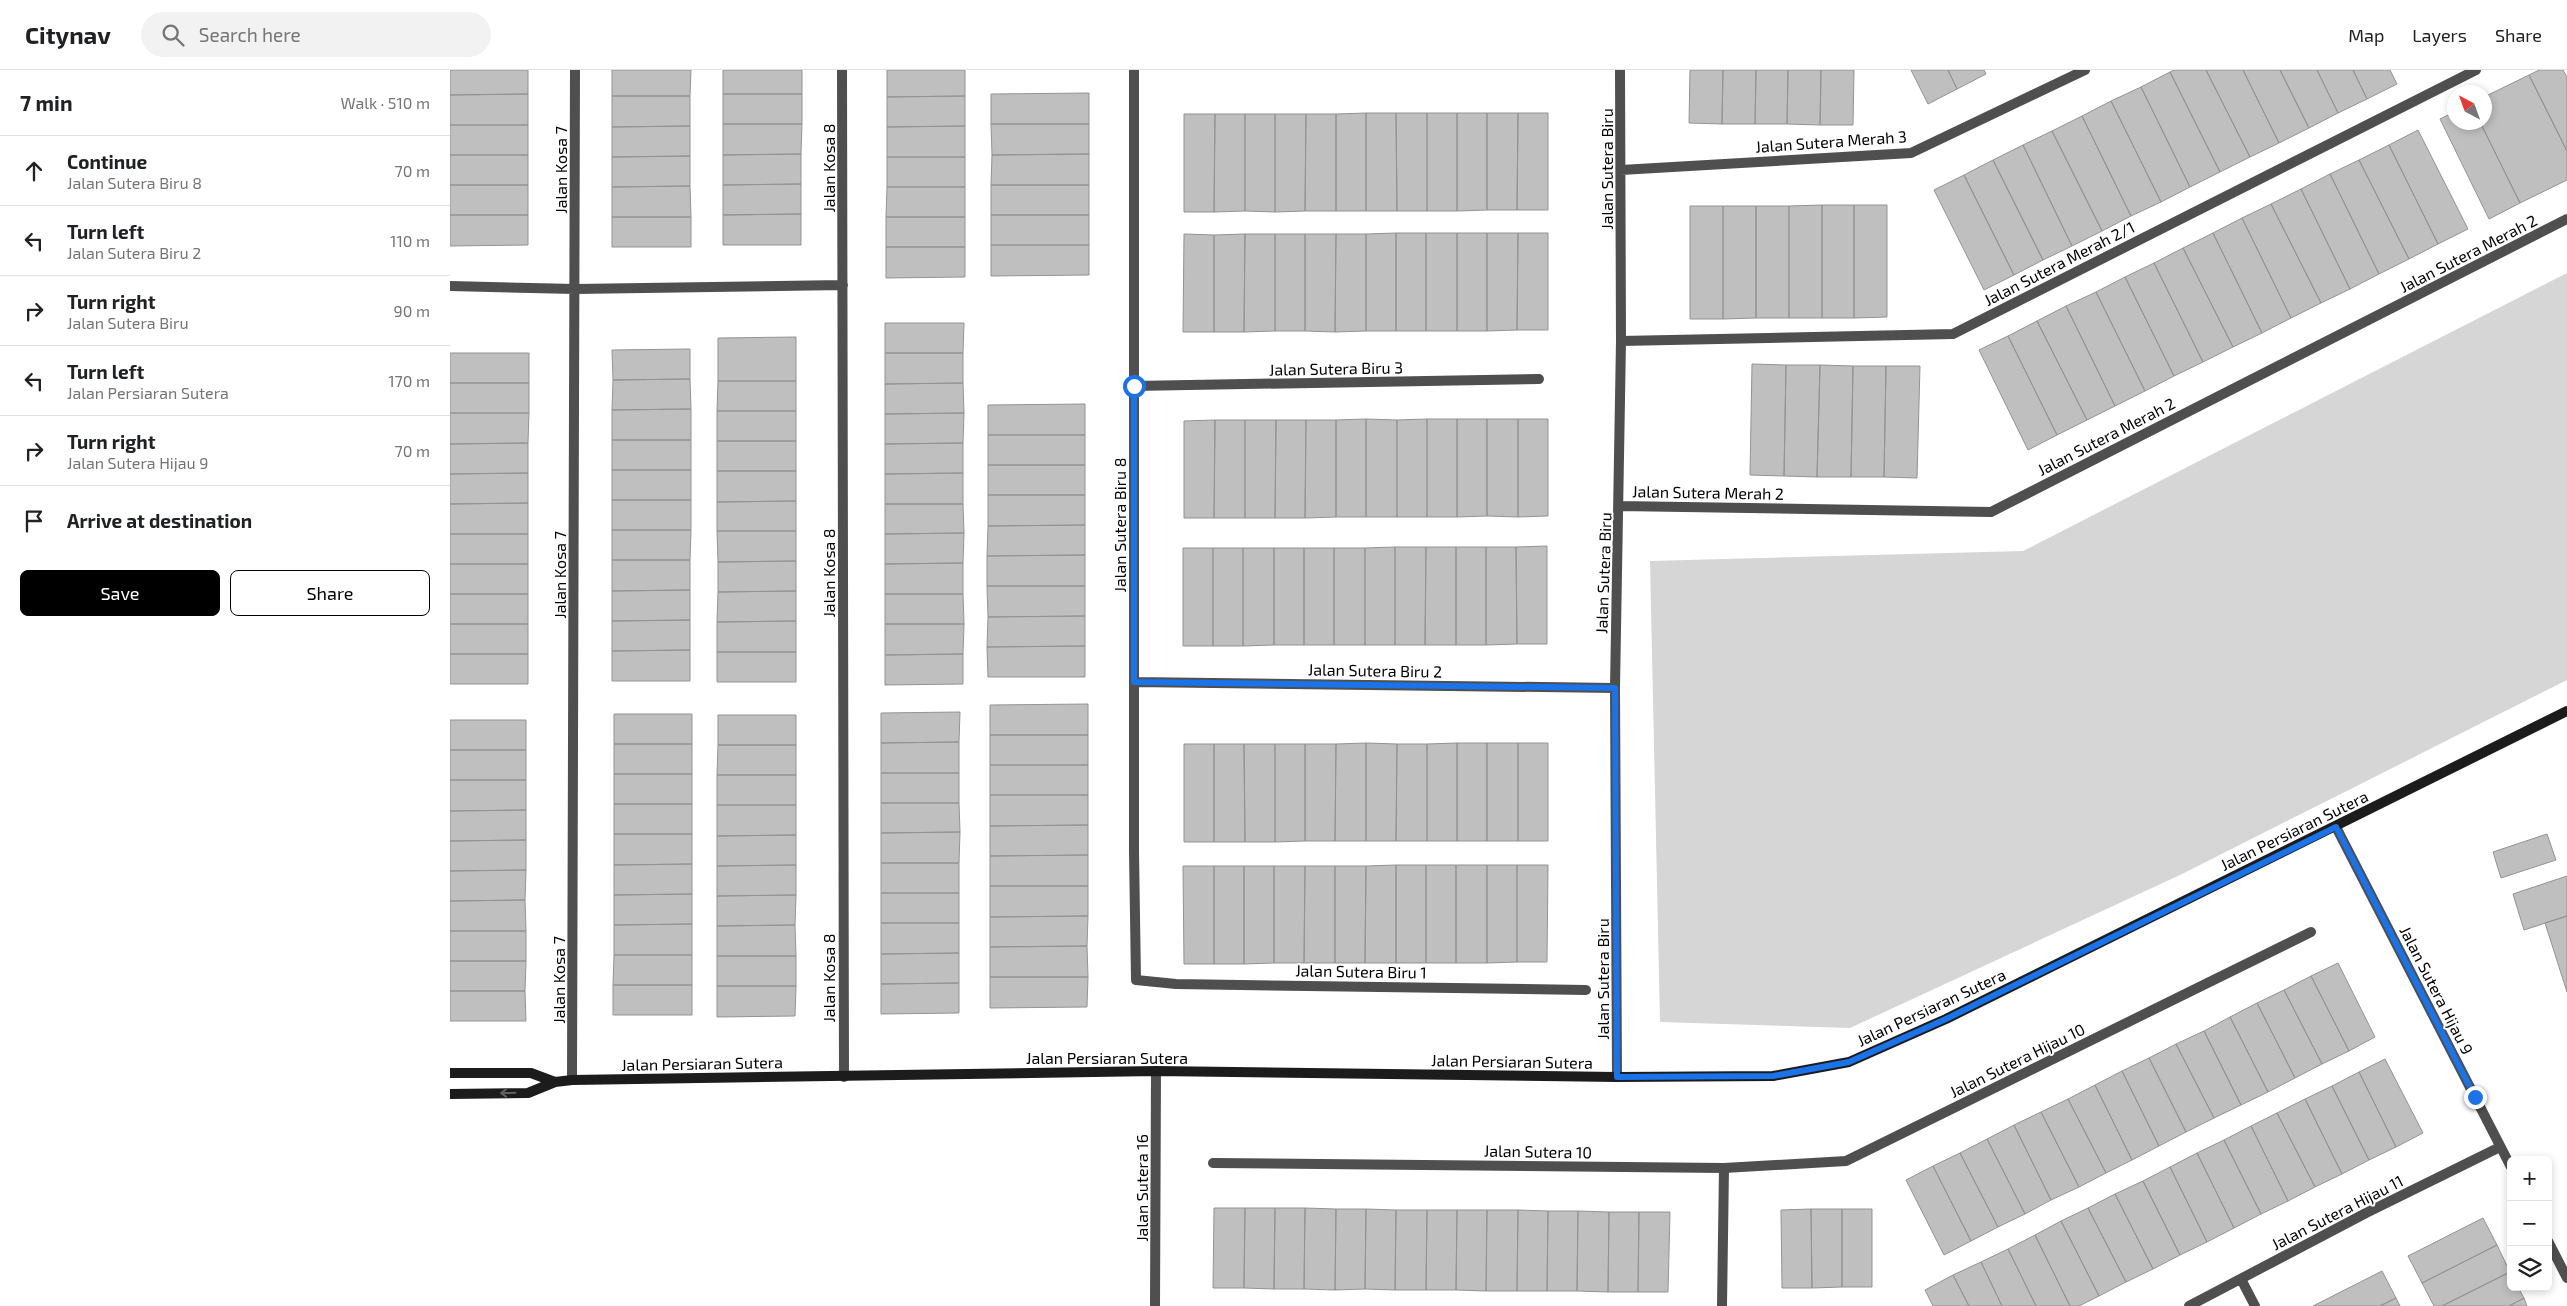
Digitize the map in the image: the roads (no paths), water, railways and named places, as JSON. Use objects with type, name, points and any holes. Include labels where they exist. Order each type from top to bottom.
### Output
[{"type":"street","name":"Jalan Kosa 7","points":[[572,1080],[575,70]]},
{"type":"street","name":"Jalan Kosa 8","points":[[842,70],[844,1077]]},
{"type":"street","name":"Jalan Sutera Biru 8","points":[[1134,70],[1136,980]]},
{"type":"street","name":"Jalan Sutera Biru","points":[[1617,1077],[1615,688],[1620,506],[1620,70]]},
{"type":"street","name":"Jalan Sutera Merah 3","points":[[1621,170],[1911,153],[2085,70]]},
{"type":"street","name":"Jalan Sutera Merah 2/1","points":[[1621,341],[1953,334],[2476,70]]},
{"type":"street","name":"Jalan Sutera Merah 2","points":[[1620,506],[1991,512],[2567,219]]},
{"type":"street","points":[[450,286],[575,289],[843,285]]},
{"type":"street","name":"Jalan Sutera Biru 3","points":[[1134,386],[1540,379]]},
{"type":"street","name":"Jalan Sutera Biru 2","points":[[1134,682],[1615,688]]},
{"type":"street","name":"Jalan Persiaran Sutera","points":[[450,1094],[528,1092],[555,1082],[572,1080],[844,1077],[981,1072],[1156,1071],[1617,1077],[1773,1076],[1849,1062],[1946,1019],[2336,827],[2567,710]]},
{"type":"street","name":"Jalan Sutera Hijau 9","points":[[2336,827],[2507,1160]]},
{"type":"street","name":"Jalan Sutera Hijau 10","points":[[1724,1168],[1846,1161],[2311,932]]},
{"type":"street","name":"Jalan Sutera Biru 1","points":[[1136,980],[1176,984],[1586,990]]},
{"type":"street","name":"Jalan Sutera 16","points":[[1155,1306],[1156,1071]]},
{"type":"street","name":"Jalan Persiaran Sutera","points":[[450,1073],[531,1073],[555,1082]]},
{"type":"street","name":"Jalan Sutera Hijau 11","points":[[2188,1306],[2366,1213],[2500,1147]]},
{"type":"street","name":"Jalan Sutera 10","points":[[1214,1163],[1724,1168]]},
{"type":"street","points":[[1722,1306],[1724,1168]]},
{"type":"street","points":[[2551,1246],[2567,1278]]},
{"type":"street","points":[[2242,1279],[2255,1306]]}]
